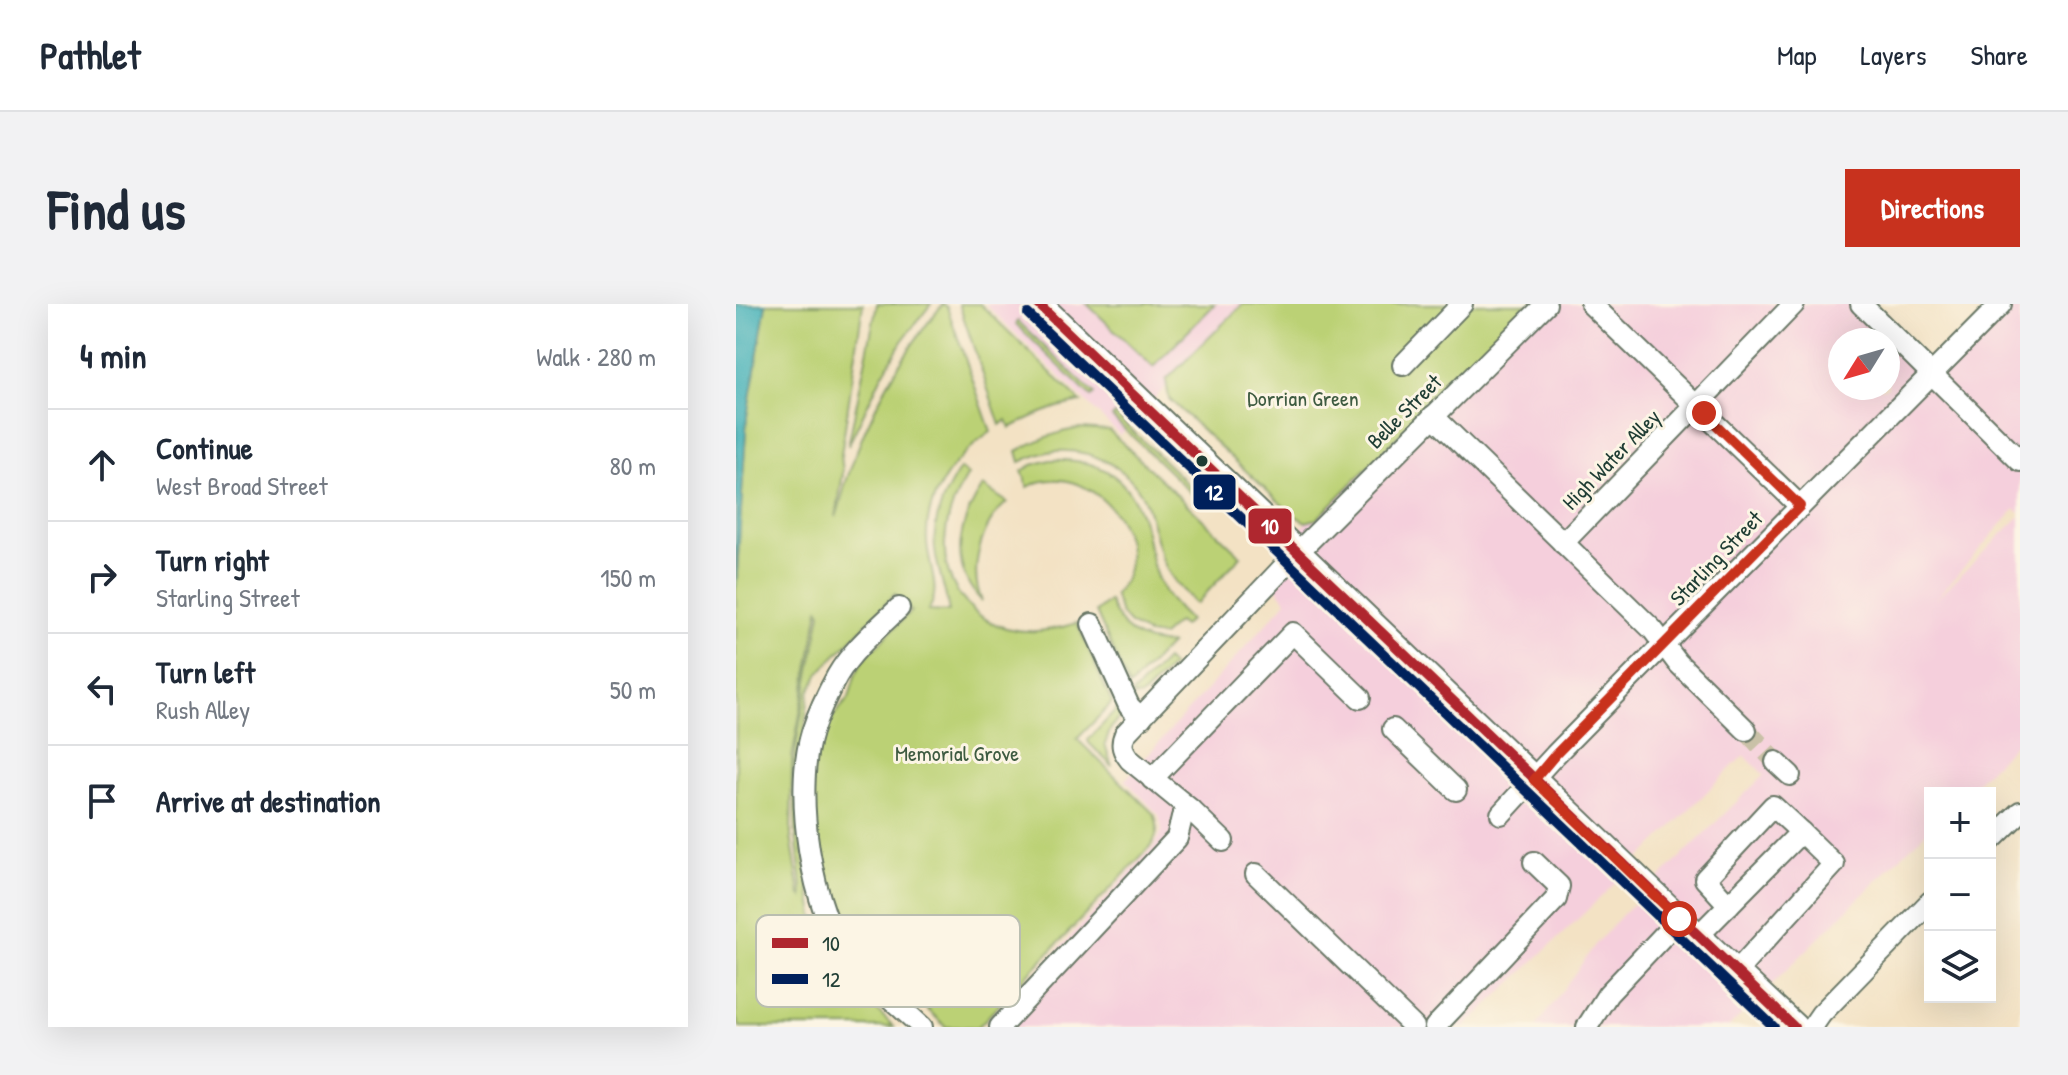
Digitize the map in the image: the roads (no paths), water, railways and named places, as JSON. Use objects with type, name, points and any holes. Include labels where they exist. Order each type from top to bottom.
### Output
[{"type":"main road","points":[[1038,304],[1794,1027]]},
{"type":"street","points":[[1403,365],[1462,304]]},
{"type":"street","points":[[1591,304],[1800,506]]},
{"type":"street","name":"High Water Alley","points":[[1563,543],[1794,304]]},
{"type":"street","points":[[1861,304],[2020,461]]},
{"type":"street","name":"Starling Street","points":[[1501,814],[1555,755],[2001,304]]},
{"type":"street","name":"Belle Street","points":[[1152,779],[1123,752],[1125,734],[1534,308]]},
{"type":"street","points":[[1433,416],[1653,630],[1677,662],[1746,730]]},
{"type":"street","points":[[825,915],[811,867],[806,809],[806,764],[811,733],[839,673],[869,636],[899,608]]},
{"type":"street","points":[[1092,624],[1129,706],[1141,718]]},
{"type":"street","points":[[1223,841],[1152,779],[1293,633],[1360,698]]},
{"type":"street","points":[[1393,729],[1456,790]]},
{"type":"street","points":[[1729,905],[1705,879],[1773,806],[1834,864],[1736,972]]},
{"type":"street","points":[[1020,1006],[1177,838],[1182,817],[1190,809]]},
{"type":"street","points":[[1996,835],[2020,812]]},
{"type":"street","points":[[1587,1027],[1608,994],[1688,928],[1729,905],[1801,832]]},
{"type":"street","points":[[1435,1027],[1556,899],[1559,886],[1534,862]]},
{"type":"street","points":[[1256,874],[1414,1027]]},
{"type":"street","points":[[1812,1027],[1924,908]]},
{"type":"street","points":[[900,1007],[922,1027]]},
{"type":"street","points":[[1000,1027],[1019,1007]]},
{"type":"water","points":[[736,304],[766,304],[747,416],[736,588]]},
{"type":"tunnel","points":[[1746,730],[1776,762]]},
{"type":"park label","name":"Dorrian Green","points":[[1303,398]]},
{"type":"park label","name":"Memorial Grove","points":[[957,753]]}]
